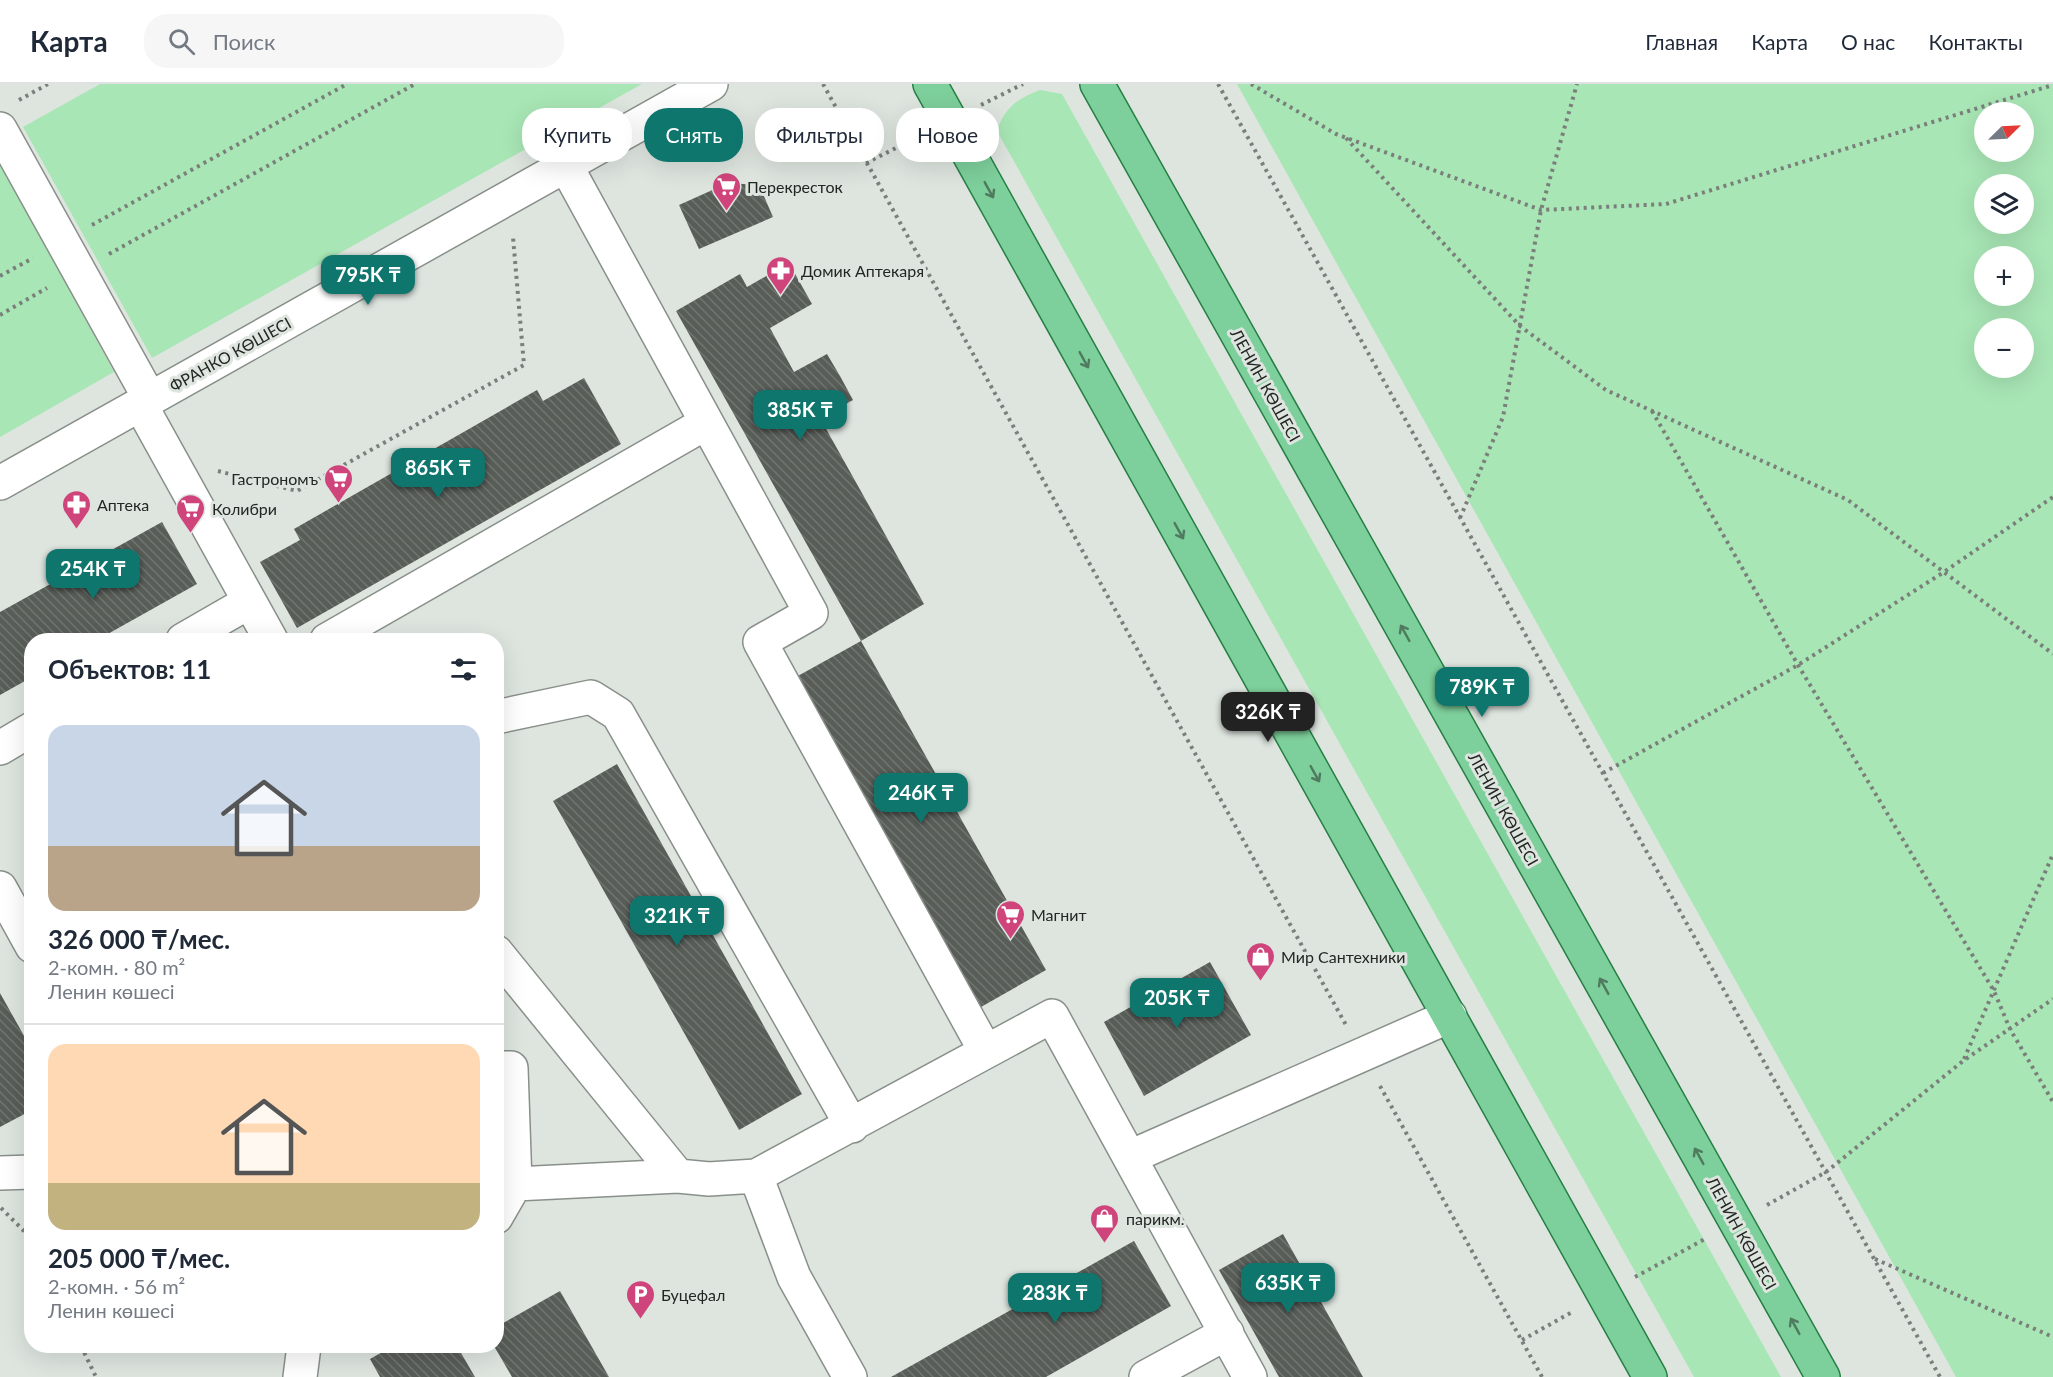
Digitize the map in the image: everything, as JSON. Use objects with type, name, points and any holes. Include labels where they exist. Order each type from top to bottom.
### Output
[{"type":"main road","points":[[930,84],[1650,1377]]},
{"type":"main road","name":"ЛЕНИН КӨШЕСІ","points":[[1097,84],[1823,1377]]},
{"type":"street","name":"ФРАНКО КӨШЕСІ","points":[[0,483],[711,84]]},
{"type":"street","points":[[3,127],[145,401],[170,459],[267,633]]},
{"type":"street","points":[[566,166],[811,613],[760,642],[985,1050]]},
{"type":"street","points":[[339,633],[706,423]]},
{"type":"street","points":[[195,633],[249,602]]},
{"type":"street","points":[[504,715],[591,697],[618,714],[852,1126]]},
{"type":"street","points":[[0,748],[24,734]]},
{"type":"street","points":[[0,888],[24,932]]},
{"type":"street","points":[[504,961],[678,1176]]},
{"type":"street","points":[[515,1184],[678,1176],[709,1179],[756,1176],[852,1126],[985,1050],[1052,1016],[1250,1377]]},
{"type":"street","points":[[1130,1157],[1450,1017]]},
{"type":"street","points":[[504,1068],[511,1068],[515,1184],[504,1203]]},
{"type":"street","points":[[0,1173],[24,1172]]},
{"type":"street","points":[[756,1176],[794,1277],[850,1377]]},
{"type":"street","points":[[1146,1377],[1227,1333]]},
{"type":"street","points":[[300,1377],[303,1353]]},
{"type":"path","points":[[3,127],[48,84]]},
{"type":"path","points":[[0,276],[347,84]]},
{"type":"path","points":[[0,315],[415,84]]},
{"type":"path","points":[[823,84],[1542,1377]]},
{"type":"path","points":[[1218,84],[1940,1377]]},
{"type":"path","points":[[1251,84],[1346,138],[1541,210],[1666,204],[2053,85]]},
{"type":"path","points":[[1460,518],[1503,417],[1541,210],[1577,84]]},
{"type":"path","points":[[1346,138],[1520,326],[1606,390],[1848,500],[2053,654]]},
{"type":"path","points":[[170,459],[297,490],[524,364],[509,197]]},
{"type":"path","points":[[1651,411],[1798,665],[1994,991],[2010,1029],[2053,1102]]},
{"type":"path","points":[[1603,773],[1798,665],[1944,572],[2053,497]]},
{"type":"path","points":[[1963,1061],[2053,854]]},
{"type":"path","points":[[1522,1340],[1826,1172],[1963,1061],[2053,999]]},
{"type":"path","points":[[0,1207],[24,1231]]},
{"type":"path","points":[[1874,1259],[2053,1337]]},
{"type":"path","points":[[84,1353],[96,1377]]},
{"type":"green space","points":[[100,84],[642,84],[599,108],[522,108],[522,151],[152,358],[23,127]]},
{"type":"green space","points":[[1237,84],[2053,84],[2053,1377],[1956,1377]]},
{"type":"green space","points":[[1040,90],[1062,94],[1781,1377],[1694,1377],[999,135],[999,126],[1008,110],[1025,97]]},
{"type":"green space","points":[[0,163],[114,372],[0,437]]},
{"type":"building","name":"Перекресток","points":[[728,183],[759,185],[773,217],[699,249],[679,205]]},
{"type":"building","points":[[789,263],[812,304],[770,328],[794,372],[827,354],[840,376],[853,400],[820,418],[924,604],[861,641],[676,311],[740,274],[747,287]]},
{"type":"building","points":[[584,378],[621,444],[297,628],[260,562],[300,540],[294,529],[537,390],[543,401]]},
{"type":"building","points":[[162,522],[197,584],[110,633],[24,633],[24,682],[0,695],[0,612]]},
{"type":"building","points":[[861,641],[1046,970],[981,1007],[796,677]]},
{"type":"building","points":[[617,764],[802,1094],[739,1130],[553,801]]},
{"type":"building","points":[[1210,962],[1251,1035],[1144,1096],[1104,1022]]},
{"type":"building","points":[[0,993],[24,1036],[24,1114],[0,1127]]},
{"type":"building","points":[[1283,1234],[1363,1377],[1279,1377],[1219,1270]]},
{"type":"building","points":[[1134,1241],[1171,1306],[1046,1377],[891,1377]]},
{"type":"building","points":[[560,1291],[609,1377],[512,1377],[498,1353],[504,1353],[504,1322]]},
{"type":"building","points":[[381,1353],[461,1353],[475,1377],[380,1377],[370,1359]]},
{"type":"place","name":"Перекресток","points":[[726,212]]},
{"type":"place","name":"Домик Аптекаря","points":[[780,296]]},
{"type":"place","name":"Гастрономъ","points":[[339,504]]},
{"type":"place","name":"Аптека","points":[[76,530]]},
{"type":"place","name":"Колибри","points":[[191,534]]},
{"type":"place","name":"Магнит","points":[[1010,940]]},
{"type":"place","name":"Мир Сантехники","points":[[1260,982]]},
{"type":"place","name":"парикм.","points":[[1105,1244]]},
{"type":"place","name":"Буцефал","points":[[640,1320]]}]
